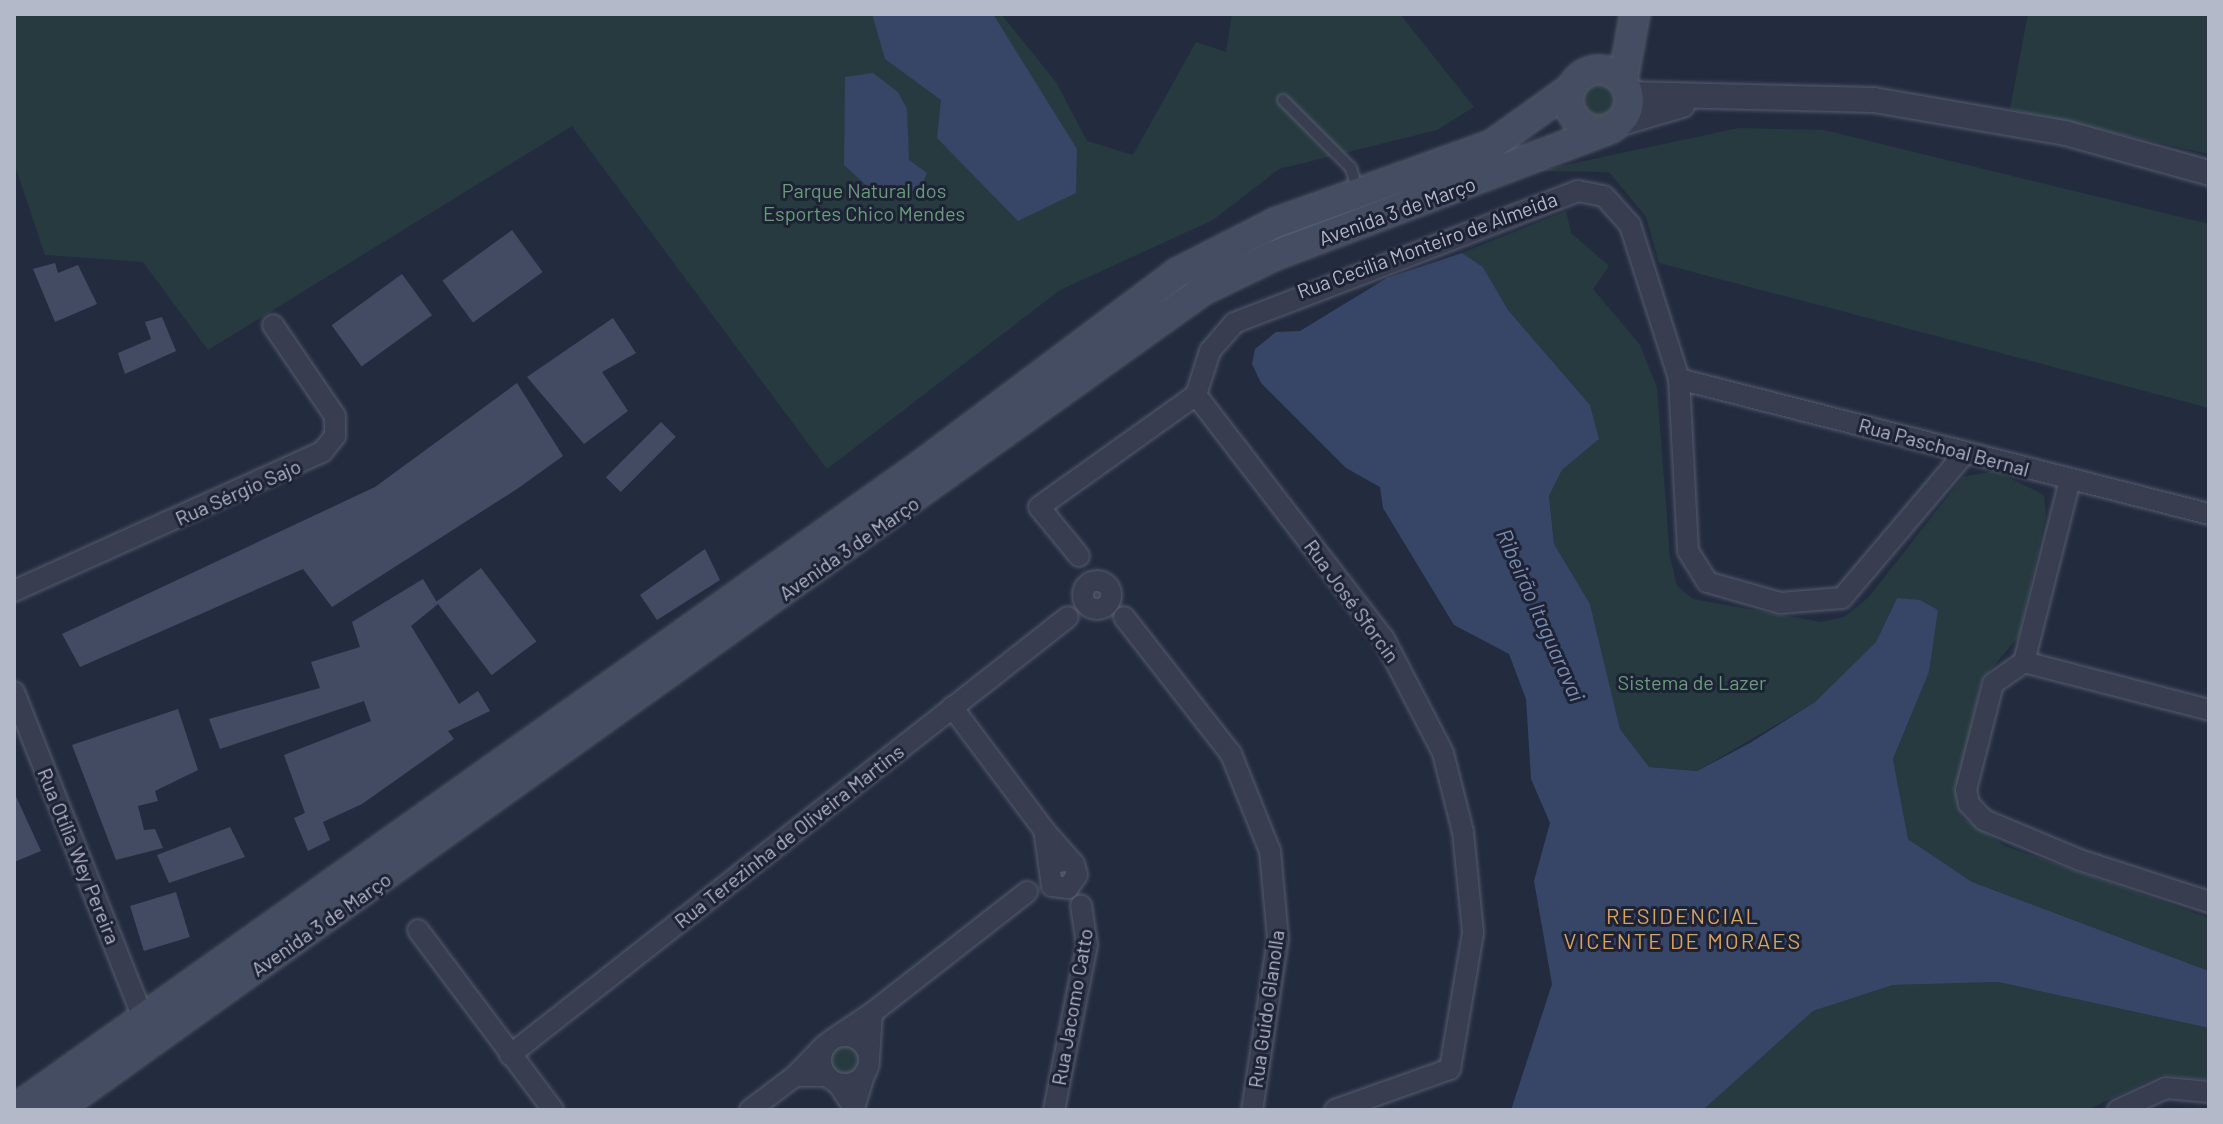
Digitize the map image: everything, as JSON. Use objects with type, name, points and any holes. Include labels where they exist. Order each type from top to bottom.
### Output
[{"type":"main road","points":[[1626,87],[1592,70],[1628,14]]},
{"type":"main road","points":[[1570,89],[1577,121],[1614,126],[1626,87],[1635,14]]},
{"type":"main road","name":"Avenida 3 de Março","points":[[14,1110],[923,464],[1177,273],[1358,191],[1492,145],[1592,70]]},
{"type":"main road","name":"Avenida 3 de Março","points":[[56,1110],[1203,290],[1273,256],[1614,126]]},
{"type":"main road","points":[[133,1056],[147,1037],[144,1020]]},
{"type":"street","points":[[1626,87],[1724,96],[1874,100],[2065,133],[2209,173]]},
{"type":"street","points":[[1614,126],[1724,96]]},
{"type":"street","name":"Rua Cecília Monteiro de Almeida","points":[[1196,395],[1215,341],[1250,313],[1578,191],[1604,196],[1626,216],[1679,379],[1688,551],[1707,582],[1743,596],[1806,606],[1842,598],[1965,453]]},
{"type":"street","name":"Rua Sérgio Sajo","points":[[14,591],[322,452],[335,436],[335,416],[273,325]]},
{"type":"street","name":"Rua Paschoal Bernal","points":[[1679,379],[2209,514]]},
{"type":"street","points":[[1095,596],[1079,556],[1039,507],[1196,395]]},
{"type":"street","name":"Rua José Sforcin","points":[[1196,395],[1384,639],[1443,753],[1463,832],[1473,933],[1450,1069],[1335,1110]]},
{"type":"street","points":[[2070,480],[2024,662],[1993,684],[1966,790],[1969,804],[1984,820],[2080,860],[2209,902]]},
{"type":"street","name":"Rua Guido Glanolla","points":[[1095,596],[1124,617],[1231,754],[1270,851],[1278,939],[1252,1110]]},
{"type":"street","name":"Rua Terezinha de Oliveira Martins","points":[[510,1055],[1095,596]]},
{"type":"street","points":[[2024,662],[2209,710]]},
{"type":"street","name":"Rua Otília Wey Pereira","points":[[14,692],[144,1020]]},
{"type":"street","points":[[952,707],[1073,867],[1073,885],[1051,877]]},
{"type":"street","points":[[1044,830],[1051,877]]},
{"type":"street","points":[[750,1110],[795,1076],[830,1041],[872,1013],[1027,892],[1073,867]]},
{"type":"street","name":"Rua Jacomo Catto","points":[[1054,1110],[1087,945],[1073,867]]},
{"type":"street","name":"Rua Jacomo Catto","points":[[1051,877],[1081,905]]},
{"type":"street","points":[[418,930],[553,1110]]},
{"type":"street","points":[[854,1109],[867,1065],[872,1013]]},
{"type":"street","points":[[830,1041],[857,1039],[867,1065]]},
{"type":"street","points":[[830,1041],[832,1080],[854,1109]]},
{"type":"street","points":[[795,1076],[832,1080],[867,1065]]},
{"type":"street","points":[[2118,1110],[2166,1088],[2209,1092]]},
{"type":"lane","points":[[1283,100],[1351,168],[1358,191]]},
{"type":"green space","name":"Parque Natural dos Esportes Chico Mendes","points":[[14,14],[1001,14],[1056,82],[1087,141],[1133,155],[1196,42],[1226,52],[1232,14],[1400,14],[1474,107],[1437,130],[1279,169],[1213,220],[1060,290],[827,469],[572,126],[208,350],[143,262],[45,255],[14,163]]},
{"type":"green space","points":[[2028,14],[2209,14],[2209,154],[2010,109]]},
{"type":"green space","points":[[1597,80],[1611,86],[1617,100],[1611,114],[1597,120],[1583,114],[1577,100],[1583,86]]},
{"type":"green space","points":[[1739,128],[1824,130],[2209,224],[2209,408],[1659,263],[1646,217],[1609,172],[1537,171]]},
{"type":"green space","name":"Sistema de Lazer","points":[[1566,211],[1571,233],[1609,266],[1593,289],[1640,345],[1657,388],[1670,557],[1677,586],[1693,599],[1821,622],[1844,617],[1868,598],[1963,477],[1995,471],[2044,495],[2046,515],[2019,636],[1981,681],[1957,794],[1962,817],[2005,846],[2209,918],[2209,971],[1972,882],[1908,839],[1893,759],[1929,672],[1937,610],[1897,598],[1876,642],[1815,702],[1697,771],[1649,767],[1620,729],[1590,604],[1554,544],[1549,496],[1562,470],[1599,439],[1590,405],[1508,310],[1483,267],[1462,253]]},
{"type":"green space","points":[[1998,982],[2209,1028],[2209,1080],[2161,1075],[2087,1110],[1703,1110],[1813,1011],[1893,985]]},
{"type":"green space","points":[[845,1041],[858,1047],[864,1060],[858,1073],[845,1079],[832,1073],[826,1060],[832,1047]]},
{"type":"water","points":[[872,14],[993,14],[1077,149],[1076,193],[1018,221],[937,138],[941,100],[885,59]]},
{"type":"water","points":[[873,73],[898,92],[907,109],[909,160],[927,173],[920,189],[881,199],[844,165],[845,77]]},
{"type":"water","name":"Ribeirão Itaguaravai","points":[[1462,253],[1483,267],[1508,310],[1590,405],[1599,439],[1562,470],[1549,496],[1554,544],[1590,604],[1620,729],[1649,767],[1697,771],[1750,743],[1815,702],[1876,642],[1897,598],[1920,600],[1938,610],[1929,672],[1893,759],[1908,839],[1972,882],[2209,971],[2209,1028],[1998,982],[1893,985],[1813,1011],[1703,1110],[1511,1110],[1552,984],[1534,881],[1550,823],[1531,779],[1526,699],[1509,654],[1454,625],[1383,508],[1380,487],[1346,468],[1261,383],[1252,364],[1255,349],[1276,332],[1300,331],[1387,278]]},
{"type":"building","points":[[512,230],[543,272],[473,323],[442,281]]},
{"type":"building","points":[[55,263],[58,273],[78,265],[97,304],[55,322],[33,269]]},
{"type":"building","points":[[402,274],[432,315],[362,366],[332,325]]},
{"type":"building","points":[[162,317],[176,351],[125,374],[118,353],[151,339],[145,322]]},
{"type":"building","points":[[613,318],[636,353],[602,372],[628,411],[584,444],[527,377]]},
{"type":"building","points":[[517,383],[563,456],[517,489],[332,607],[303,569],[80,667],[62,634],[375,487]]},
{"type":"building","points":[[661,422],[676,437],[621,492],[606,477]]},
{"type":"building","points":[[705,549],[720,580],[657,620],[640,595]]},
{"type":"building","points":[[481,568],[536,641],[492,675],[436,602]]},
{"type":"building","points":[[423,579],[438,604],[411,626],[459,704],[478,691],[490,711],[448,731],[454,739],[362,804],[323,822],[330,840],[308,851],[294,818],[305,813],[284,755],[371,721],[364,701],[220,749],[209,719],[320,688],[311,662],[360,647],[352,622]]},
{"type":"building","points":[[178,709],[198,770],[155,791],[158,801],[138,806],[144,830],[155,829],[163,848],[116,860],[72,745]]},
{"type":"building","points":[[14,792],[41,851],[14,862]]},
{"type":"building","points":[[230,827],[245,857],[169,883],[157,855]]},
{"type":"building","points":[[176,892],[190,937],[144,951],[130,906]]},
{"type":"district","name":"RESIDENCIAL VICENTE DE MORAES","points":[[1683,928]]}]
